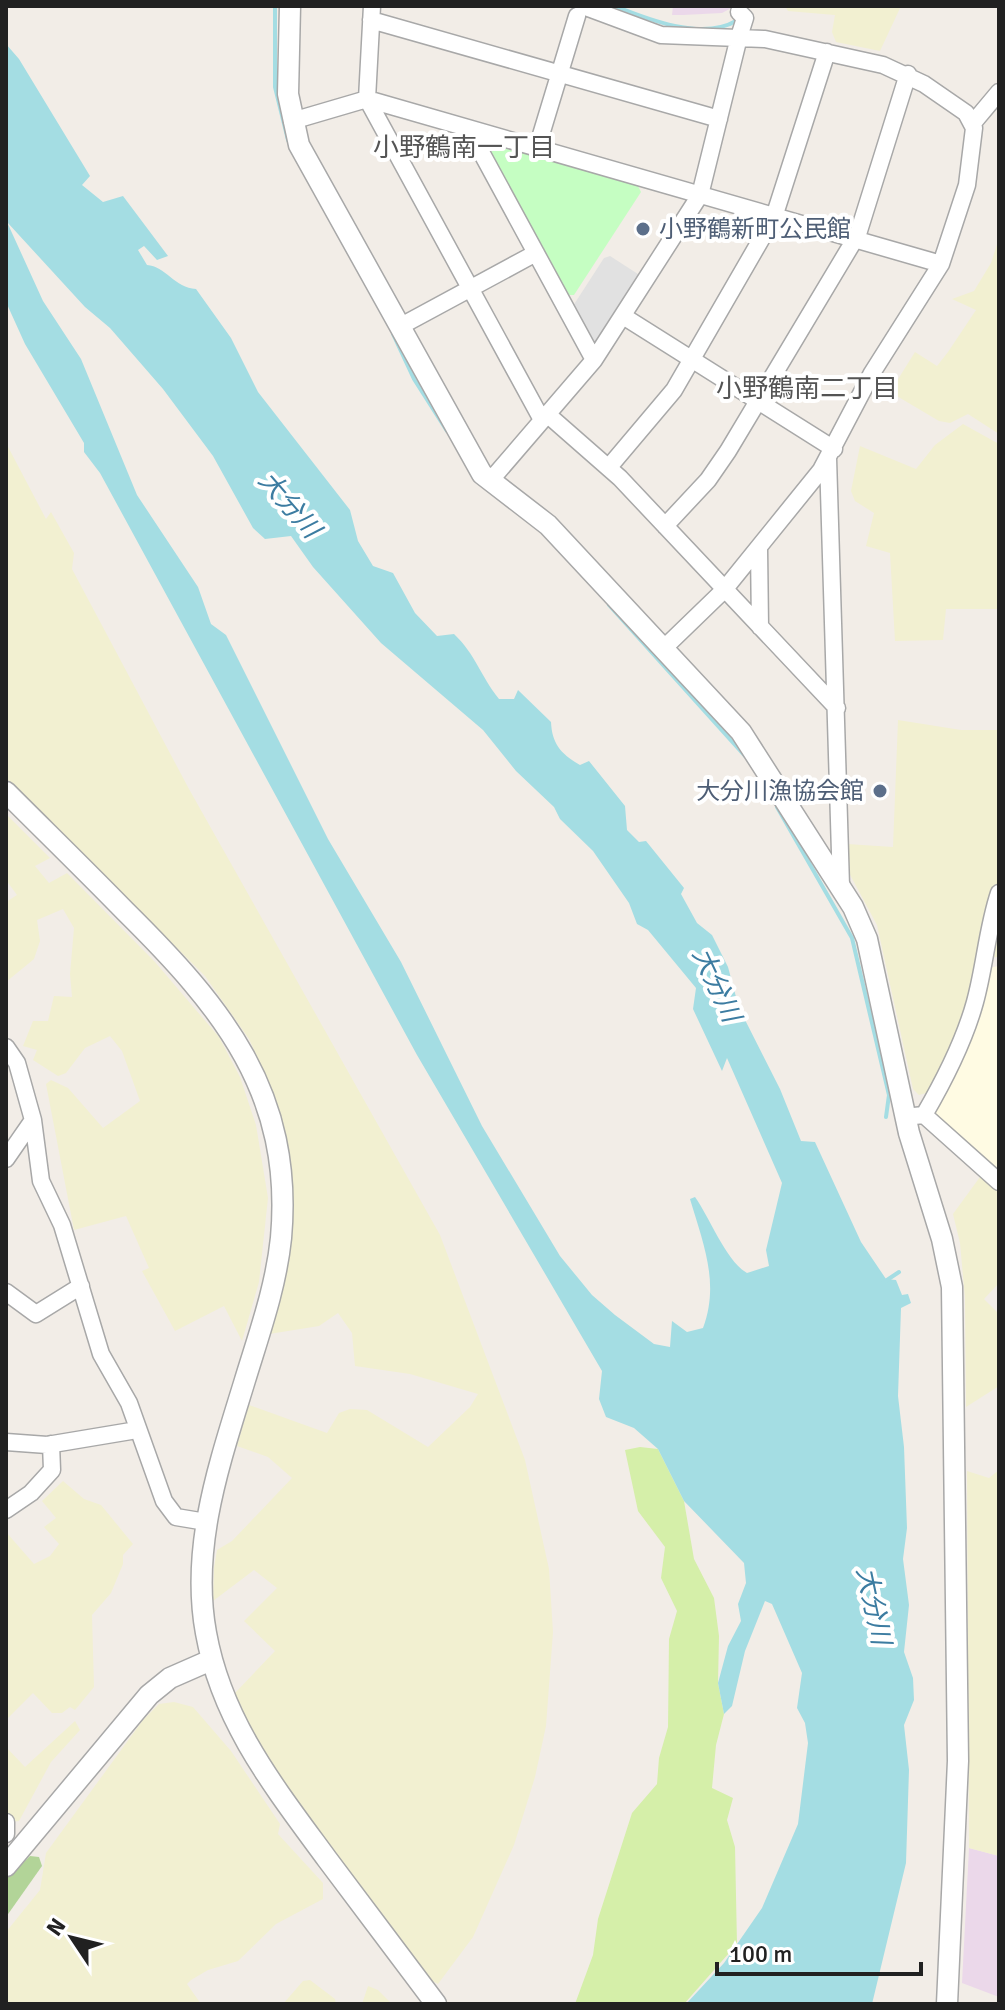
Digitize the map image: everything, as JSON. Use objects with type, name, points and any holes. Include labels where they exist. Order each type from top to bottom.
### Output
[{"type":"street","points":[[290,6],[287,85],[292,121],[303,154],[479,470],[548,525],[751,745],[841,886],[867,939],[915,1116],[953,1301],[958,1772],[947,2004]]},
{"type":"street","points":[[537,148],[580,11],[661,35],[774,40],[908,74],[966,113],[973,123]]},
{"type":"street","points":[[490,481],[594,360],[700,195],[739,37],[746,24],[739,12]]},
{"type":"street","points":[[719,119],[560,74],[372,13],[367,99],[469,289],[544,417],[609,467],[837,708]]},
{"type":"street","points":[[609,467],[658,413],[774,217],[827,52]]},
{"type":"street","points":[[665,526],[708,480],[855,240],[908,74]]},
{"type":"street","points":[[663,649],[724,590],[813,483],[872,373],[941,264],[967,185],[973,123],[999,92]]},
{"type":"street","points":[[292,121],[367,99],[941,264]]},
{"type":"street","points":[[468,128],[594,360]]},
{"type":"street","points":[[399,327],[536,253]]},
{"type":"street","points":[[623,316],[758,400],[831,453]]},
{"type":"street","points":[[831,453],[841,886]]},
{"type":"street","points":[[759,548],[760,627]]},
{"type":"street","points":[[6,792],[205,994],[245,1053],[272,1119],[282,1184],[279,1257],[206,1522],[201,1585],[211,1660],[234,1721],[264,1773],[436,2004]]},
{"type":"street","points":[[915,1116],[955,1058],[976,999],[981,963],[999,893]]},
{"type":"street","points":[[981,963],[999,960]]},
{"type":"street","points":[[6,1047],[17,1063],[33,1120],[41,1181],[62,1225],[101,1354],[129,1403],[164,1501],[176,1517],[206,1522]]},
{"type":"street","points":[[915,1116],[999,1182]]},
{"type":"street","points":[[6,1159],[33,1120]]},
{"type":"street","points":[[6,1292],[36,1314],[81,1286]]},
{"type":"street","points":[[6,1442],[51,1444],[131,1431]]},
{"type":"street","points":[[6,1510],[31,1493],[52,1470],[51,1444]]},
{"type":"street","points":[[6,1866],[149,1695],[170,1678],[211,1660]]},
{"type":"street","points":[[6,1822],[6,1834]]},
{"type":"shaded area","points":[[673,6],[735,6],[722,13],[672,15]]},
{"type":"shaded area","points":[[785,6],[901,6],[880,51],[836,42],[832,32],[835,15],[788,11]]},
{"type":"shaded area","points":[[999,238],[999,434],[968,414],[950,423],[939,421],[890,392],[915,352],[937,366],[948,352],[976,310],[952,299],[974,291],[991,263]]},
{"type":"shaded area","points":[[610,256],[641,276],[598,342],[593,342],[573,306],[604,258]]},
{"type":"shaded area","points":[[963,424],[999,444],[999,609],[946,609],[943,640],[895,641],[890,553],[866,546],[874,513],[855,501],[851,491],[860,446],[916,469],[935,445]]},
{"type":"shaded area","points":[[6,443],[46,519],[51,512],[74,553],[72,569],[189,789],[440,1235],[525,1460],[549,1569],[553,1632],[546,1726],[535,1777],[514,1845],[473,1937],[438,1984],[427,1978],[263,1754],[235,1693],[275,1651],[244,1621],[277,1588],[254,1570],[213,1601],[214,1568],[217,1550],[232,1541],[292,1478],[268,1457],[237,1446],[249,1405],[327,1433],[339,1413],[350,1409],[367,1410],[428,1447],[470,1407],[478,1394],[410,1374],[355,1366],[352,1333],[338,1313],[319,1326],[269,1334],[289,1240],[292,1179],[283,1127],[249,1039],[205,976],[6,778]]},
{"type":"shaded area","points":[[898,720],[961,730],[999,730],[999,957],[976,958],[969,994],[946,1064],[926,1093],[919,1095],[913,1089],[877,925],[848,871],[847,844],[893,847]]},
{"type":"shaded area","points":[[6,814],[50,858],[35,866],[49,883],[67,873],[155,962],[219,1037],[240,1077],[256,1125],[268,1198],[259,1282],[242,1341],[224,1306],[175,1331],[142,1271],[149,1268],[126,1216],[74,1230],[46,1084],[51,1080],[68,1088],[103,1128],[140,1101],[122,1051],[110,1036],[85,1048],[66,1073],[58,1076],[33,1060],[37,1050],[23,1046],[33,1021],[48,1021],[54,996],[72,997],[70,974],[74,928],[63,909],[37,920],[40,941],[34,959],[6,982],[6,902],[17,895],[6,880]]},
{"type":"shaded area","points":[[999,966],[999,1174],[935,1114],[960,1064],[987,968]]},
{"type":"shaded area","points":[[980,1177],[999,1193],[999,1283],[984,1299],[999,1314],[999,1386],[966,1407],[965,1298],[960,1243],[953,1214]]},
{"type":"shaded area","points":[[999,1470],[999,1856],[969,1848],[967,1471],[989,1478]]},
{"type":"shaded area","points":[[63,1481],[84,1499],[101,1505],[133,1544],[123,1555],[123,1564],[111,1593],[92,1615],[94,1687],[75,1710],[70,1707],[62,1713],[52,1713],[33,1693],[6,1720],[6,1532],[34,1564],[50,1556],[59,1544],[44,1527],[56,1518],[42,1501]]},
{"type":"shaded area","points":[[174,1702],[193,1707],[231,1751],[280,1824],[278,1834],[323,1883],[323,1899],[276,1924],[238,1961],[208,1970],[191,1980],[187,1984],[201,2004],[6,2004],[6,1932],[40,1890],[46,1853],[143,1720],[159,1704]]},
{"type":"shaded area","points":[[75,1721],[80,1730],[51,1762],[19,1821],[12,1822],[6,1817],[6,1747],[25,1767]]},
{"type":"shaded area","points":[[969,1848],[999,1856],[999,1997],[962,1983]]},
{"type":"shaded area","points":[[310,1980],[335,1999],[336,2004],[283,2004],[303,1981]]},
{"type":"shaded area","points":[[368,1986],[378,1990],[392,2004],[362,2004]]},
{"type":"green space","points":[[499,144],[638,186],[641,192],[574,295],[564,295],[489,154]]},
{"type":"green space","points":[[640,1447],[658,1449],[684,1501],[694,1559],[714,1598],[719,1636],[718,1683],[724,1714],[716,1745],[712,1788],[733,1798],[727,1820],[735,1847],[737,1944],[684,2004],[575,2004],[593,1955],[598,1919],[632,1813],[657,1784],[659,1758],[668,1727],[669,1639],[677,1611],[661,1578],[665,1547],[638,1511],[625,1450]]},
{"type":"green space","points":[[30,1856],[39,1857],[42,1866],[6,1917],[6,1879]]},
{"type":"water","name":"大分川","points":[[6,44],[19,59],[90,176],[82,185],[103,202],[123,196],[168,256],[157,260],[144,246],[138,250],[147,265],[159,269],[182,285],[196,289],[231,338],[258,392],[350,510],[358,541],[373,566],[393,573],[415,613],[437,636],[454,634],[473,657],[499,699],[514,699],[518,690],[551,722],[553,736],[563,752],[580,765],[589,761],[625,806],[627,830],[639,842],[646,841],[684,888],[681,894],[697,923],[712,935],[728,967],[739,1008],[780,1089],[801,1141],[815,1142],[861,1242],[886,1279],[896,1280],[902,1295],[908,1294],[911,1303],[901,1308],[898,1396],[904,1447],[907,1528],[903,1559],[909,1605],[904,1652],[913,1678],[914,1700],[904,1725],[909,1770],[906,1863],[872,2004],[686,2004],[724,1963],[762,1908],[798,1824],[808,1743],[805,1723],[797,1708],[802,1673],[772,1604],[765,1601],[745,1651],[732,1706],[724,1714],[718,1683],[728,1646],[741,1621],[738,1604],[746,1583],[744,1563],[684,1501],[658,1449],[634,1428],[606,1417],[599,1399],[602,1371],[417,1055],[100,473],[84,452],[84,443],[25,344],[6,302]],"holes":[[[7,222],[85,307],[110,328],[163,389],[213,456],[253,528],[265,539],[291,536],[313,567],[381,643],[483,730],[516,771],[554,807],[560,819],[593,851],[629,903],[637,924],[648,930],[696,988],[693,1009],[722,1071],[727,1058],[782,1183],[766,1250],[769,1266],[747,1273],[725,1249],[695,1197],[690,1199],[710,1279],[708,1311],[703,1328],[687,1332],[672,1321],[670,1347],[654,1344],[592,1295],[560,1256],[482,1126],[401,962],[328,839],[226,635],[211,624],[198,587],[137,495],[81,359],[43,301]]]},
{"type":"waterway","points":[[275,6],[275,87],[288,140]]},
{"type":"waterway","points":[[615,6],[658,22],[691,28],[722,27],[736,21]]},
{"type":"waterway","points":[[393,334],[414,379],[447,431]]},
{"type":"waterway","points":[[609,605],[745,756]]},
{"type":"waterway","points":[[777,807],[852,938],[889,1095],[886,1117]]},
{"type":"waterway","points":[[884,1282],[899,1272]]},
{"type":"place","name":"小野鶴新町公民館","points":[[643,229]]},
{"type":"place","name":"大分川漁協会館","points":[[880,791]]},
{"type":"district","name":"小野鶴南一丁目","points":[[464,148]]},
{"type":"district","name":"小野鶴南二丁目","points":[[807,389]]}]
